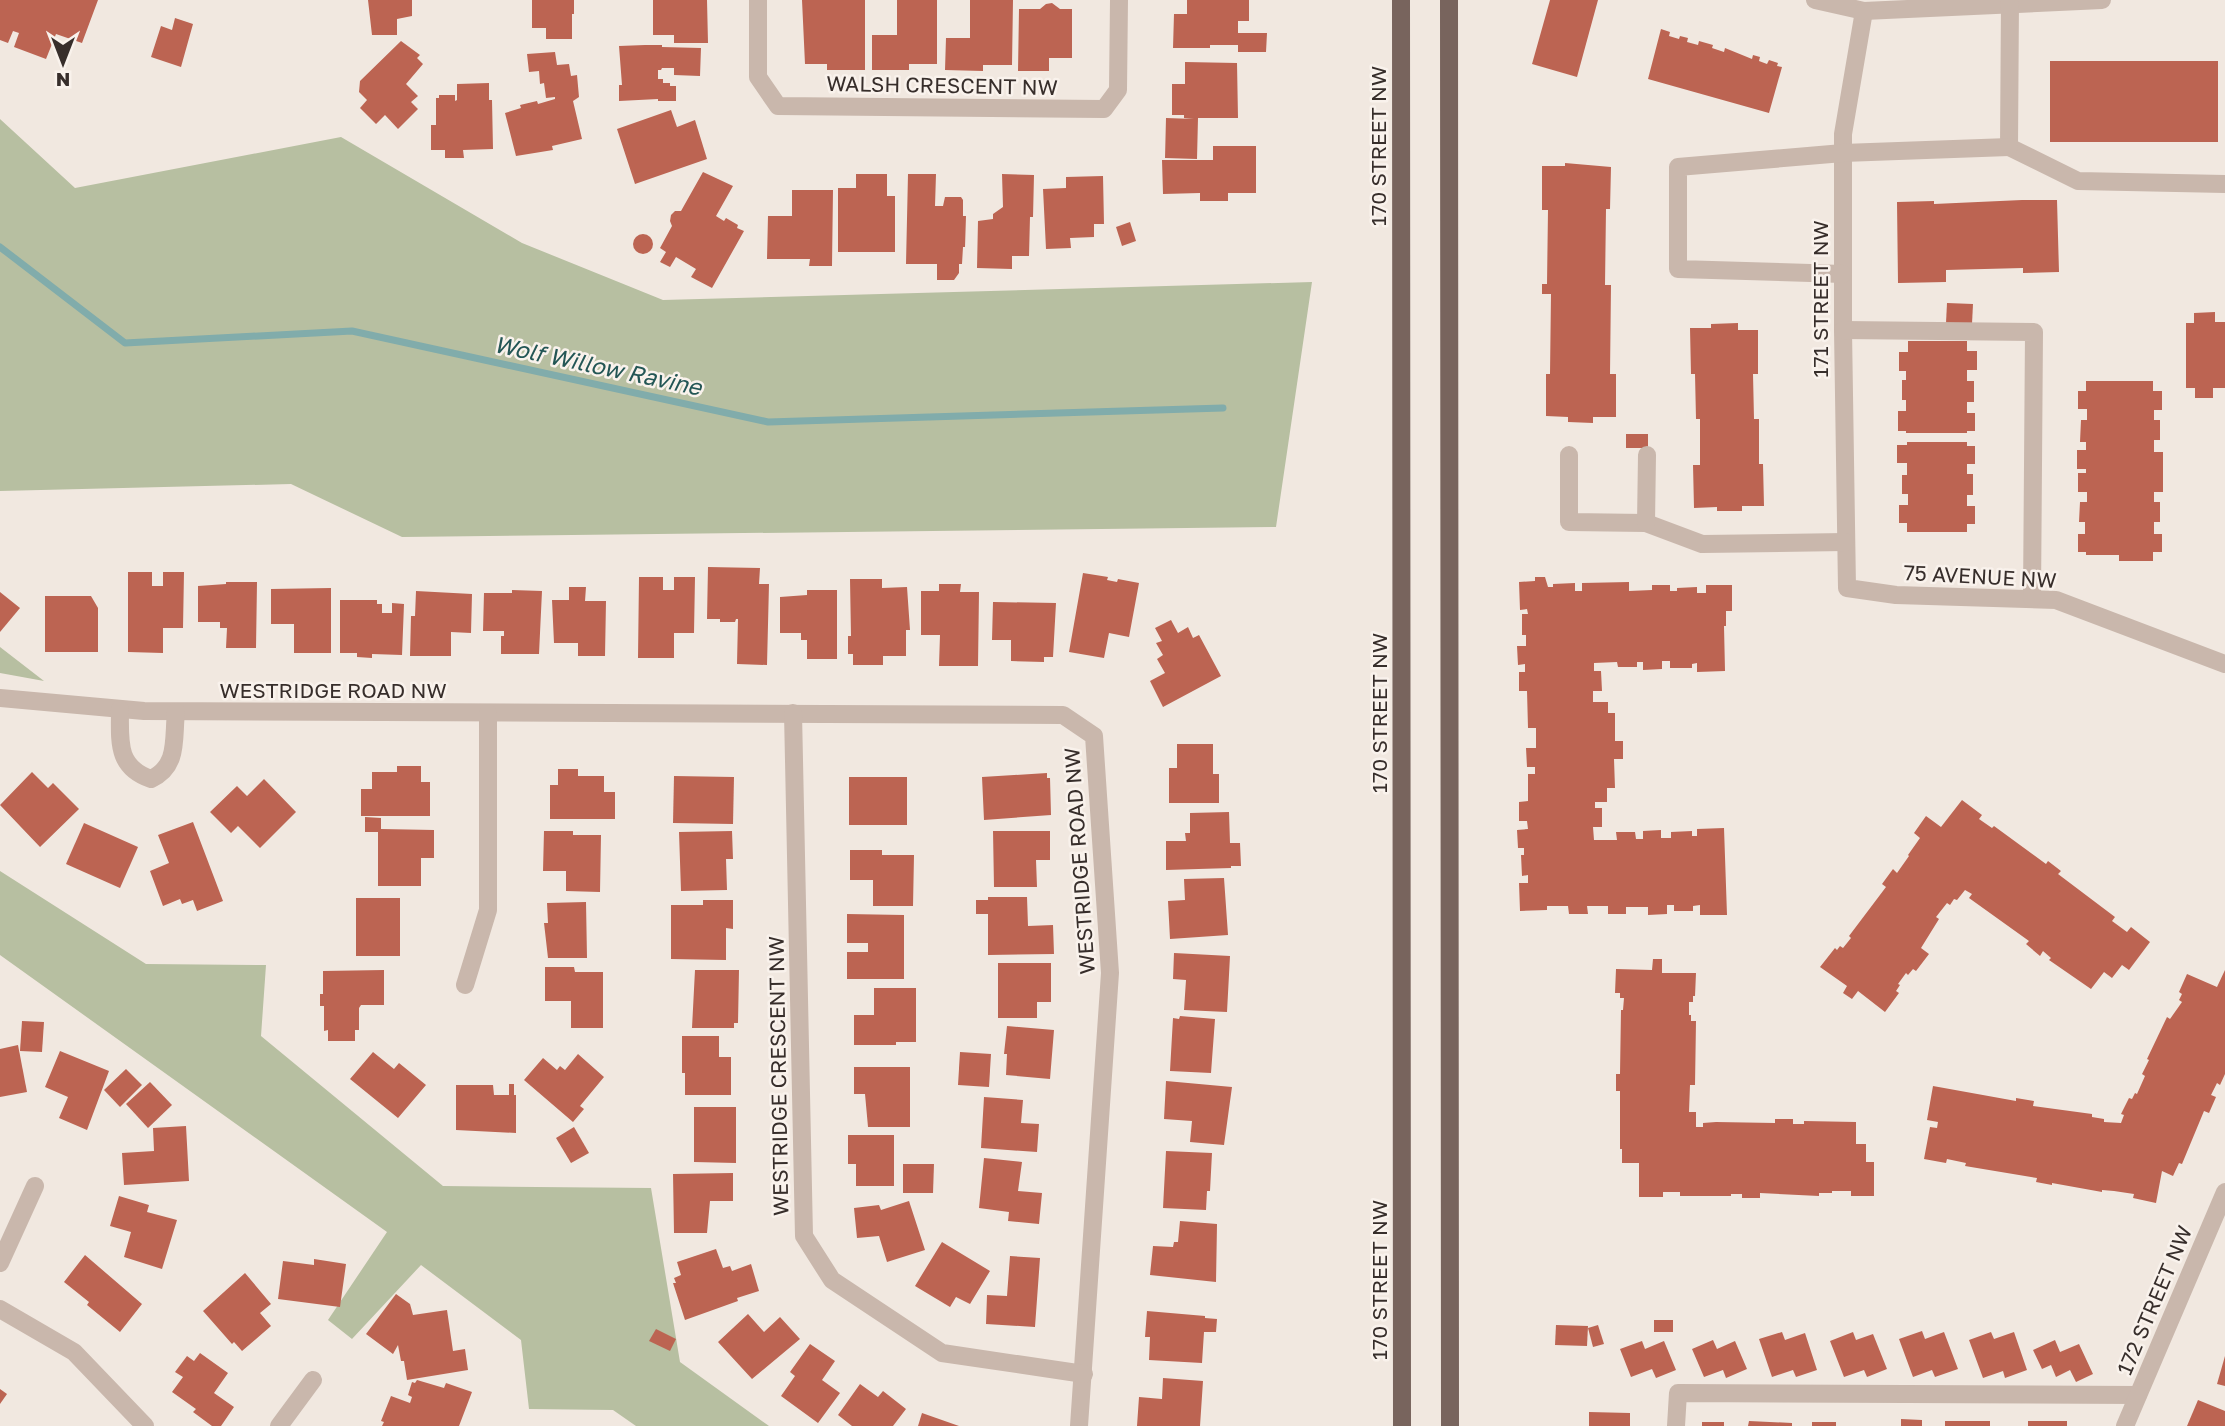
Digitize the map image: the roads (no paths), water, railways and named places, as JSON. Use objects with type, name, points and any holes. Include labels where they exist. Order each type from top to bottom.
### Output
[{"type":"main road","name":"170 STREET NW","points":[[1401,0],[1402,1426]]},
{"type":"main road","points":[[1449,0],[1450,1426]]},
{"type":"street","name":"WALSH CRESCENT NW","points":[[758,0],[758,77],[778,106],[1104,109],[1118,90],[1119,0]]},
{"type":"street","points":[[1815,0],[1864,11],[2010,1],[2102,0]]},
{"type":"street","points":[[2009,147],[2010,1]]},
{"type":"street","name":"171 STREET NW","points":[[1847,588],[1843,134],[1864,11]]},
{"type":"street","points":[[1843,274],[1678,269],[1678,167],[1843,153],[2009,147],[2078,181],[2225,184]]},
{"type":"street","points":[[1843,330],[2034,332],[2032,598]]},
{"type":"street","points":[[1569,455],[1569,522],[1646,523],[1702,544],[1845,542]]},
{"type":"street","points":[[1646,523],[1647,455]]},
{"type":"street","name":"75 AVENUE NW","points":[[1847,588],[1896,595],[2056,600],[2225,664]]},
{"type":"street","name":"WESTRIDGE ROAD NW","points":[[0,698],[176,712],[1063,715],[1094,736],[1110,973],[1079,1426]]},
{"type":"street","points":[[120,709],[120,741],[126,762],[137,774],[151,779],[162,774],[171,762],[176,712]]},
{"type":"street","points":[[465,985],[488,910],[488,713]]},
{"type":"street","name":"WESTRIDGE CRESCENT NW","points":[[793,713],[804,1236],[832,1280],[942,1353],[1084,1374]]},
{"type":"street","points":[[0,1263],[35,1186]]},
{"type":"street","name":"172 STREET NW","points":[[2125,1426],[2137,1395],[2218,1226],[2225,1192]]},
{"type":"street","points":[[0,1309],[74,1352],[145,1426]]},
{"type":"street","points":[[279,1426],[313,1380]]},
{"type":"street","points":[[1676,1426],[1678,1393],[2137,1395]]},
{"type":"waterway","name":"Wolf Willow Ravine","points":[[0,247],[125,343],[352,331],[768,422],[1223,408]]}]
